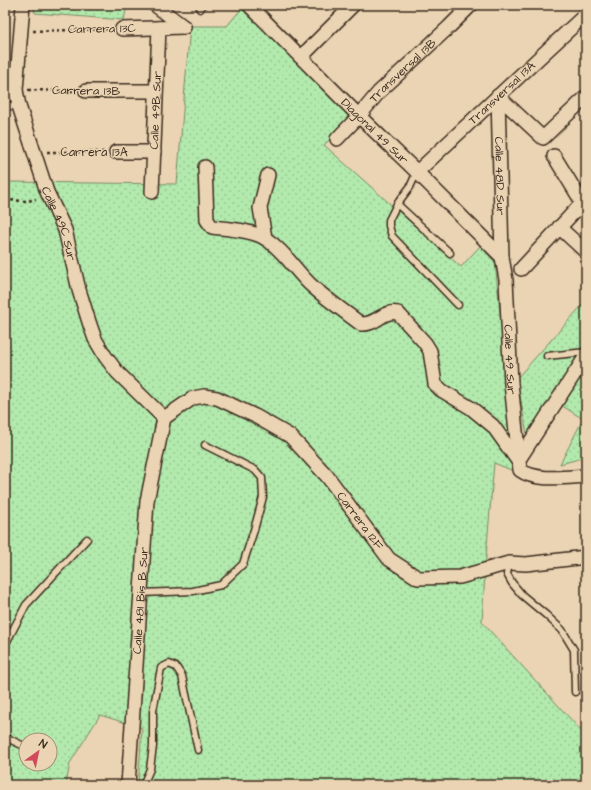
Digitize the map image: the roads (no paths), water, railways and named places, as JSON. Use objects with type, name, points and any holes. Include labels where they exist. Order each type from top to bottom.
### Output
[{"type":"street","name":"Calle 49C Sur","points":[[22,5],[16,90],[19,106],[47,192],[65,230],[79,290],[95,339],[117,372],[164,418]]},
{"type":"street","name":"Carrera 13C","points":[[122,29],[184,27],[155,5]]},
{"type":"street","name":"Diagonal 49 Sur","points":[[249,5],[502,257]]},
{"type":"street","points":[[301,57],[353,5]]},
{"type":"street","name":"Transversal 13B","points":[[337,139],[379,92],[471,5]]},
{"type":"street","name":"Transversal 13A","points":[[418,172],[586,14]]},
{"type":"street","name":"Calle 49B Sur","points":[[152,192],[159,28]]},
{"type":"street","name":"Carrera 13B","points":[[86,91],[156,92]]},
{"type":"street","points":[[498,96],[543,138],[586,97]]},
{"type":"street","name":"Calle 48D Sur","points":[[498,96],[502,257]]},
{"type":"street","name":"Carrera 13A","points":[[116,152],[154,152]]},
{"type":"street","points":[[521,269],[584,201],[554,156]]},
{"type":"street","points":[[205,167],[207,220],[212,227],[231,229],[265,238],[278,248],[312,286],[361,324],[369,324],[386,313],[398,313],[425,343],[430,351],[435,384],[441,390],[471,408],[493,426],[518,462],[520,470],[525,474],[551,478],[586,476]]},
{"type":"street","points":[[265,238],[260,208],[268,175]]},
{"type":"street","points":[[559,227],[586,252]]},
{"type":"street","name":"Calle 49 Sur","points":[[502,257],[506,280],[511,384],[516,425],[518,462]]},
{"type":"street","points":[[518,462],[586,356]]},
{"type":"street","name":"Carrera 12F","points":[[164,418],[193,398],[204,396],[217,398],[255,416],[290,436],[327,476],[389,559],[418,578],[460,577],[509,563],[526,564],[586,557]]},
{"type":"street","name":"Calle 48I Bis B Sur","points":[[128,785],[147,501],[164,418]]},
{"type":"lane","points":[[5,106],[19,106]]},
{"type":"lane","points":[[418,172],[410,187],[397,204],[389,220],[392,236],[458,305]]},
{"type":"lane","points":[[397,204],[450,253]]},
{"type":"lane","points":[[547,356],[586,352]]},
{"type":"lane","points":[[141,593],[193,591],[221,585],[243,564],[263,497],[262,478],[254,470],[205,446]]},
{"type":"lane","points":[[5,645],[26,605],[87,539]]},
{"type":"lane","points":[[509,563],[507,574],[512,583],[522,595],[562,630],[574,650],[575,692]]},
{"type":"lane","points":[[144,784],[151,763],[153,746],[153,712],[161,668],[169,664],[176,667],[182,676],[198,750]]},
{"type":"lane","points":[[5,737],[18,743]]}]
